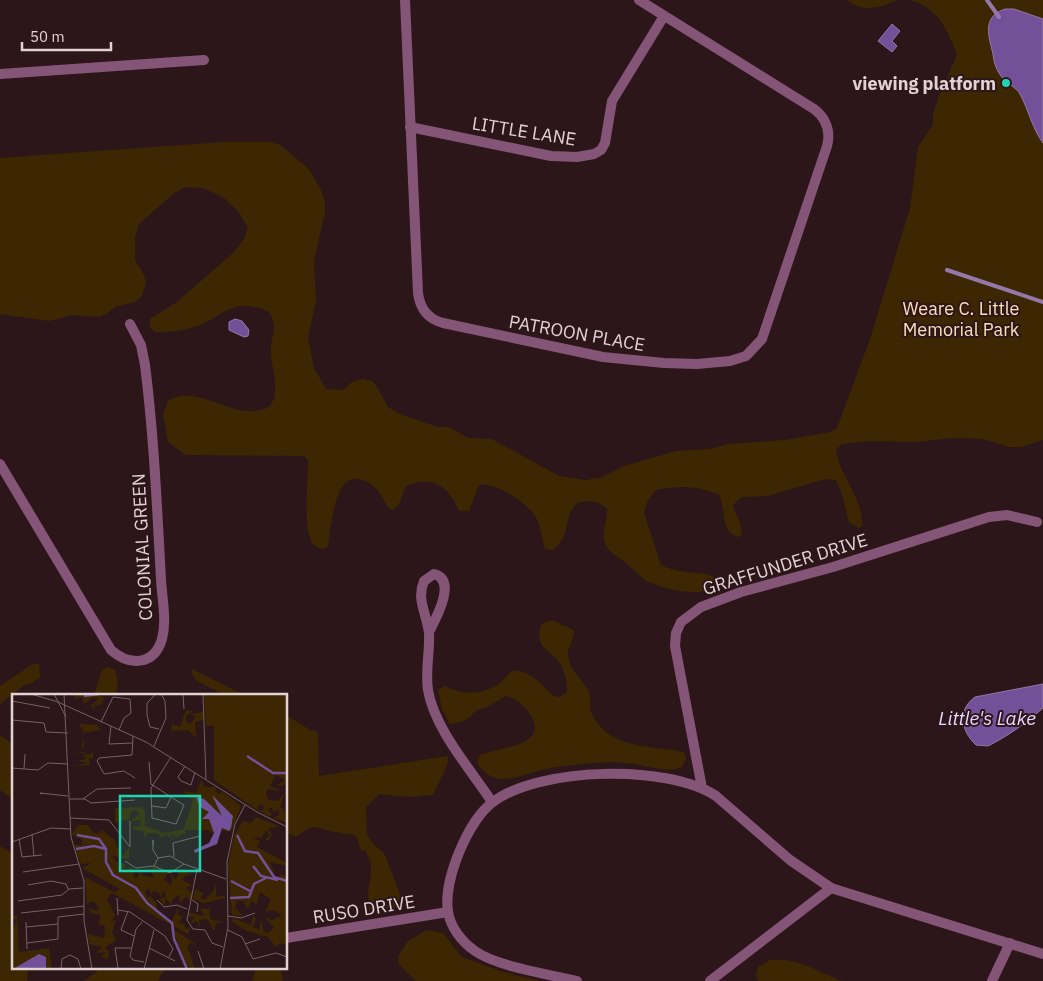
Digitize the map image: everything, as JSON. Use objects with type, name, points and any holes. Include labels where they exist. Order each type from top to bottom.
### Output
[{"type":"street","name":"PATROON PLACE","points":[[405,0],[418,293],[424,310],[432,319],[443,323],[626,360],[697,364],[739,359],[757,346],[768,324],[827,146],[828,130],[824,120],[814,109],[639,0]]},
{"type":"street","name":"LITTLE LANE","points":[[410,127],[551,156],[583,157],[594,154],[601,150],[605,143],[612,101],[664,16]]},
{"type":"street","points":[[0,74],[204,60]]},
{"type":"street","name":"COLONIAL GREEN","points":[[0,464],[111,650],[128,661],[140,661],[152,656],[162,640],[164,610],[148,387],[142,348],[130,324]]},
{"type":"street","name":"GRAFFUNDER DRIVE","points":[[702,788],[675,646],[678,628],[685,617],[701,607],[741,592],[834,566],[989,517],[1007,515],[1037,522]]},
{"type":"street","points":[[429,632],[439,614],[444,596],[442,580],[434,574],[426,578],[421,591],[429,632],[426,676],[430,700],[437,718],[492,802]]},
{"type":"street","points":[[577,981],[502,962],[481,954],[458,934],[448,912],[448,890],[461,850],[477,820],[492,802],[530,786],[567,777],[601,773],[653,776],[702,788],[716,796],[790,860],[831,888],[1043,954]]},
{"type":"street","points":[[710,981],[831,888]]},
{"type":"street","name":"RUSO DRIVE","points":[[288,938],[448,912]]},
{"type":"street","points":[[992,981],[1010,943]]},
{"type":"green space","points":[[847,0],[897,0],[878,7],[865,8],[859,7]]},
{"type":"green space","name":"Weare C. Little Memorial Park","points":[[909,0],[1043,0],[1043,440],[1021,447],[1009,447],[983,439],[951,438],[917,442],[871,441],[841,444],[836,451],[862,516],[862,526],[859,528],[849,522],[842,494],[836,480],[825,479],[768,496],[742,497],[733,505],[740,522],[742,535],[738,537],[728,530],[721,499],[718,494],[688,487],[656,490],[647,502],[644,513],[661,565],[675,570],[714,577],[716,583],[712,590],[698,592],[673,590],[658,586],[644,579],[612,552],[605,543],[607,509],[595,502],[590,501],[576,504],[572,509],[561,541],[553,550],[545,549],[539,524],[531,511],[510,494],[486,485],[479,485],[469,511],[459,511],[445,489],[432,482],[425,481],[406,486],[398,506],[393,510],[388,508],[377,489],[362,480],[353,479],[345,484],[336,502],[328,545],[326,548],[318,548],[311,540],[308,531],[308,460],[304,456],[186,455],[168,442],[163,413],[169,400],[180,396],[192,396],[240,410],[252,411],[269,406],[274,399],[275,392],[271,352],[274,324],[270,314],[266,311],[249,306],[241,306],[228,310],[189,329],[155,332],[150,328],[150,319],[177,302],[233,253],[244,239],[248,228],[238,211],[223,197],[203,188],[186,187],[173,194],[139,224],[135,237],[135,260],[144,275],[146,283],[142,296],[135,302],[115,307],[98,317],[73,315],[49,321],[0,314],[0,158],[223,142],[271,142],[280,145],[309,169],[325,201],[325,212],[314,261],[316,301],[308,338],[314,368],[326,389],[343,390],[352,382],[362,379],[372,381],[388,407],[402,415],[438,427],[449,427],[468,438],[492,439],[559,476],[585,480],[600,478],[624,466],[676,451],[709,449],[728,444],[785,440],[831,432],[837,428],[870,339],[910,208],[918,147],[933,125],[933,114],[957,55],[950,37],[934,13],[919,3]]},
{"type":"green space","points":[[548,621],[554,621],[574,630],[568,652],[569,661],[589,692],[591,711],[598,724],[607,733],[630,744],[684,752],[686,759],[682,767],[668,769],[626,763],[599,762],[555,767],[504,779],[490,776],[483,770],[477,762],[480,755],[519,744],[528,739],[533,733],[535,725],[530,714],[520,703],[506,696],[485,708],[476,710],[469,718],[461,722],[450,724],[442,709],[438,690],[445,686],[463,692],[481,692],[498,684],[511,671],[518,671],[524,672],[535,679],[554,696],[559,697],[567,692],[566,679],[561,666],[556,658],[540,642],[539,632],[541,625]]},
{"type":"green space","points":[[39,663],[40,677],[32,683],[23,686],[0,704],[0,686],[31,665]]},
{"type":"green space","points":[[108,667],[115,670],[118,680],[116,694],[94,694],[102,670]]},
{"type":"green space","points":[[192,669],[242,694],[222,694],[197,681],[191,673]]},
{"type":"green space","points":[[288,716],[310,730],[318,732],[319,776],[448,756],[448,763],[433,795],[409,797],[379,794],[366,807],[367,834],[373,844],[384,853],[400,894],[400,903],[391,909],[375,913],[369,909],[368,892],[371,863],[366,851],[361,850],[356,836],[312,827],[296,837],[288,834]]},
{"type":"green space","points":[[0,735],[12,744],[12,801],[9,796],[0,790]]},
{"type":"green space","points":[[0,846],[12,853],[12,968],[28,968],[27,981],[0,981]]},
{"type":"green space","points":[[427,930],[443,933],[462,957],[503,972],[540,981],[416,981],[399,964],[398,956],[408,941]]},
{"type":"green space","points":[[770,960],[799,963],[842,981],[759,981],[756,976],[758,967]]},
{"type":"green space","points":[[101,968],[169,968],[162,973],[158,981],[84,981]]},
{"type":"green space","points":[[256,968],[280,968],[283,981],[252,981]]},
{"type":"water","points":[[1005,9],[1014,9],[1043,19],[1043,143],[1020,94],[1001,76],[995,63],[988,28],[992,17]]},
{"type":"water","points":[[892,24],[900,31],[892,41],[897,46],[892,52],[878,41]]},
{"type":"water","points":[[235,319],[242,321],[249,330],[248,336],[244,337],[229,330],[229,322]]},
{"type":"water","name":"Little's Lake","points":[[1043,684],[1043,708],[1003,738],[988,746],[976,745],[967,733],[963,721],[963,714],[969,702],[975,697]]},
{"type":"waterway","points":[[987,0],[999,17]]},
{"type":"waterway","points":[[947,270],[1043,302]]},
{"type":"place","name":"viewing platform","points":[[1006,83]]}]
